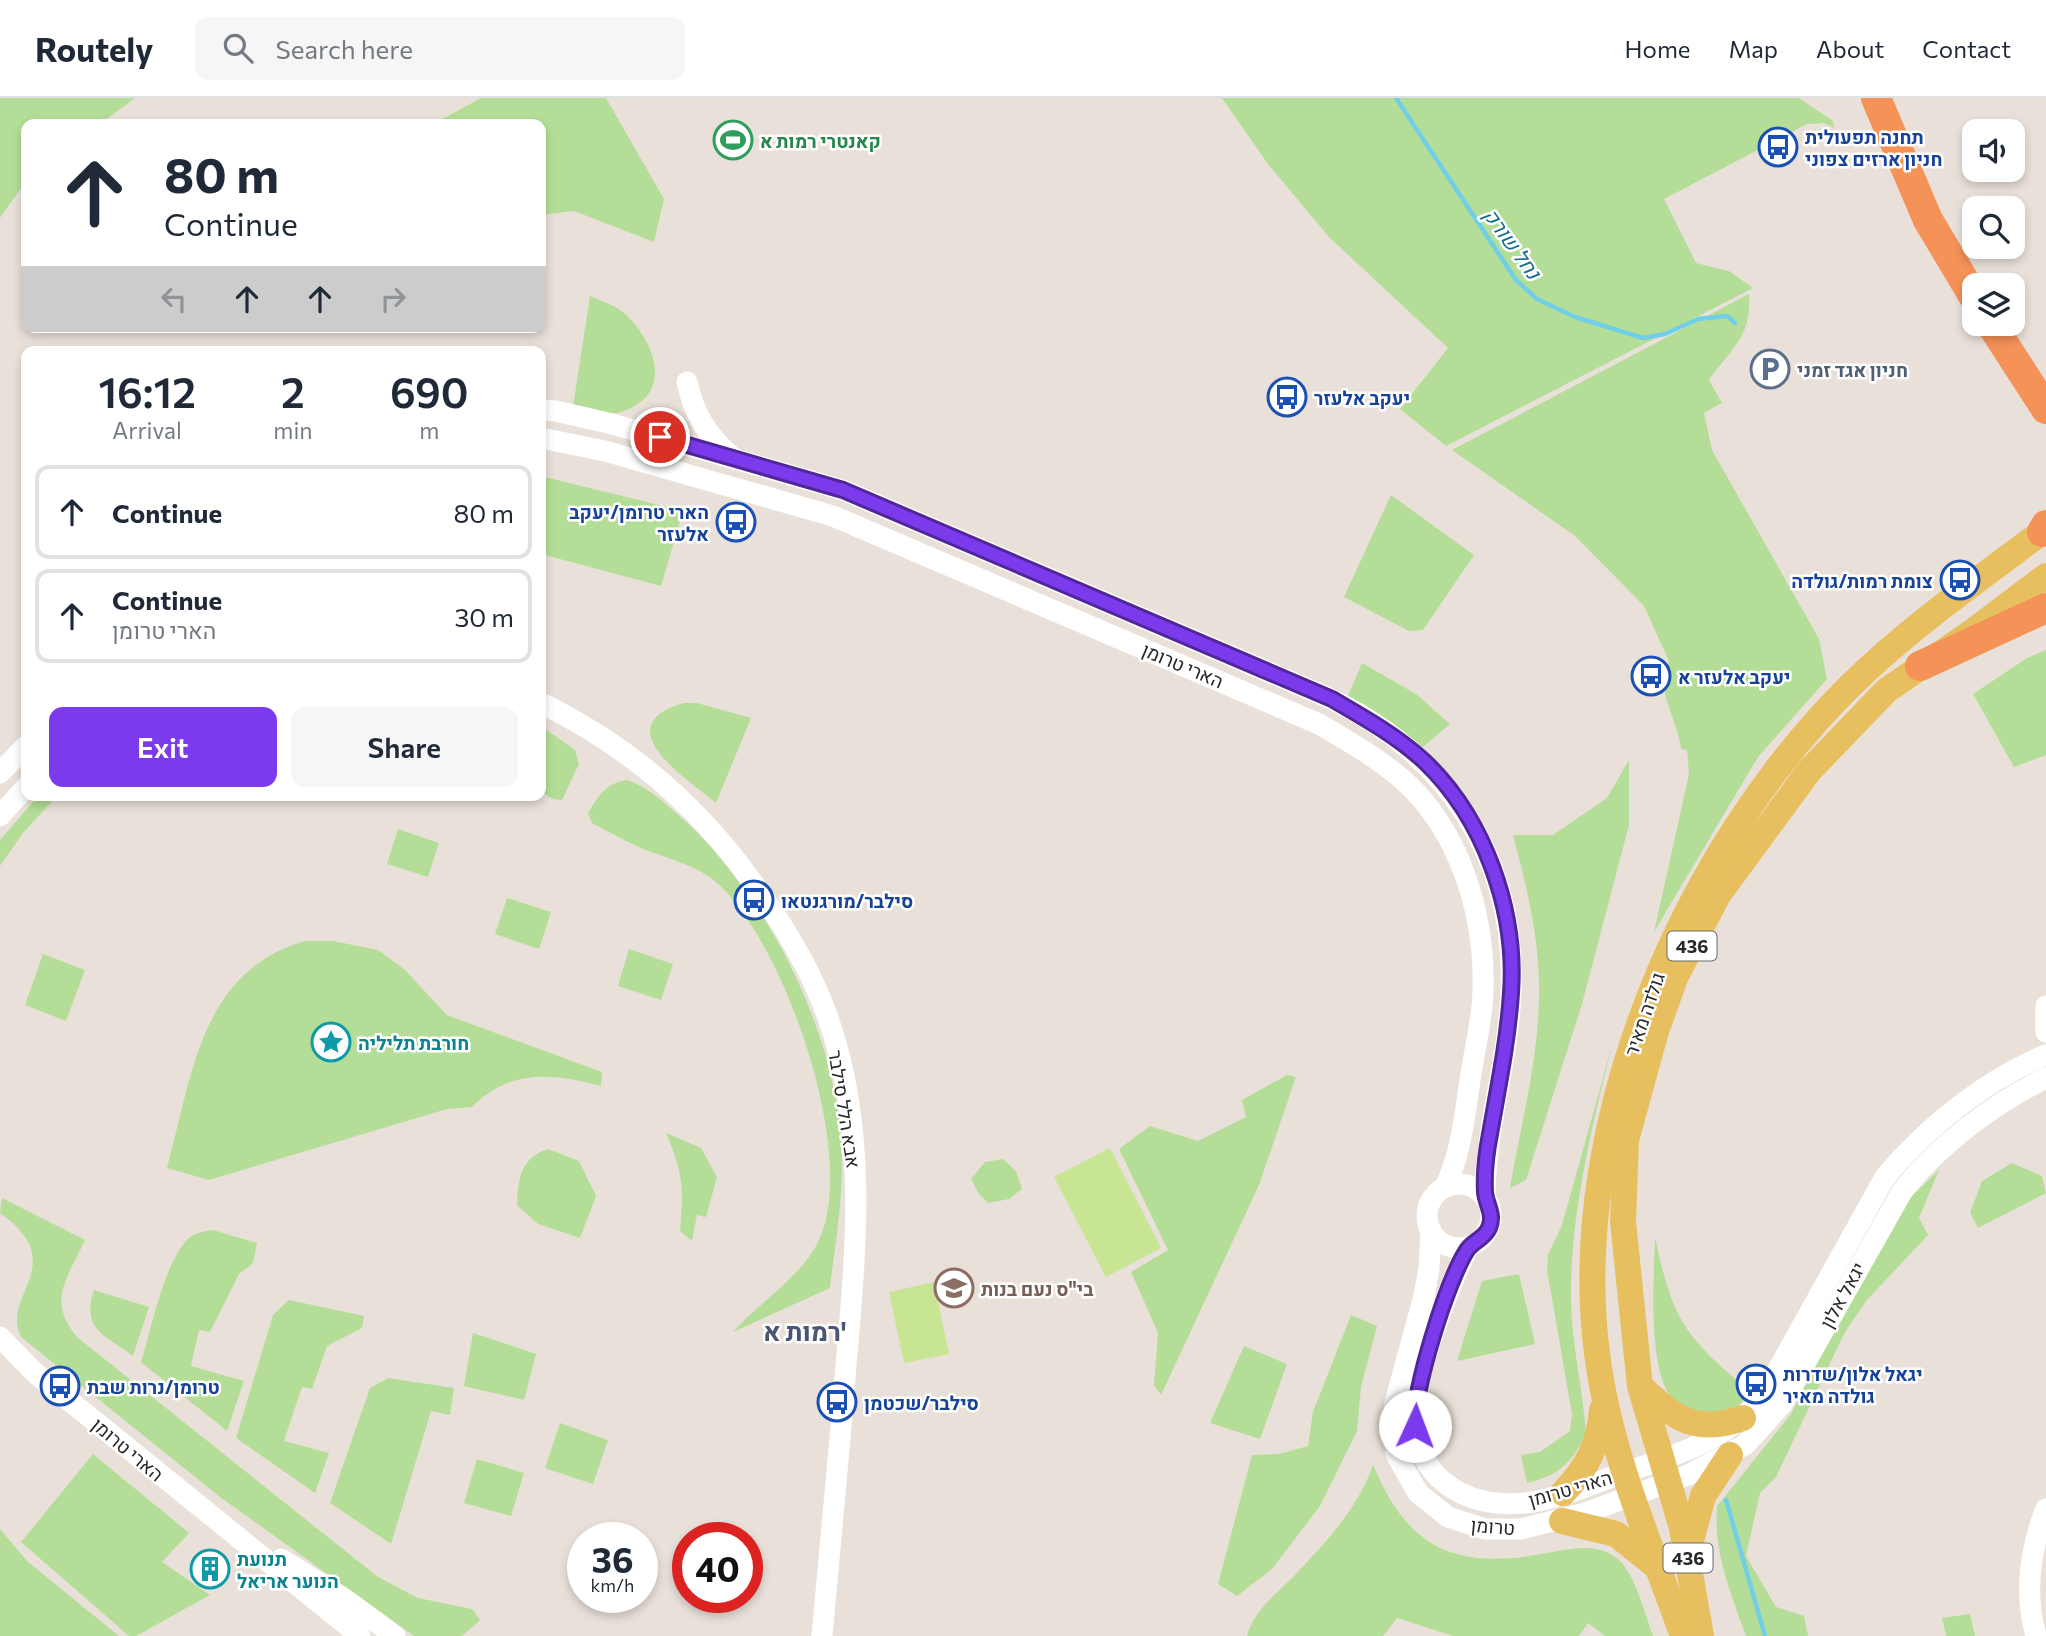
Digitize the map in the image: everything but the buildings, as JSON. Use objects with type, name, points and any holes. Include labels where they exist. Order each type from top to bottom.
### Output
[{"type":"highway","points":[[1876,98],[1928,220],[1962,277]]},
{"type":"highway","points":[[1999,336],[2046,409]]},
{"type":"highway","points":[[1920,666],[2046,608]]},
{"type":"main road","name":"גולדה מאיר","points":[[1683,1636],[1628,1484],[1603,1394],[1592,1290],[1599,1193],[1630,1049],[1672,937],[1715,862],[1787,758],[1848,688],[1894,646],[2045,528]]},
{"type":"main road","name":"גולדה מאיר","points":[[1701,1636],[1693,1603],[1688,1557],[1640,1386],[1623,1222],[1626,1140],[1675,978],[1725,885],[1809,771],[1868,707],[1920,666],[1972,632],[2046,576]]},
{"type":"main road","points":[[1640,1386],[1670,1413],[1685,1422],[1713,1425],[1743,1419]]},
{"type":"main road","points":[[1563,1493],[1582,1472],[1594,1450],[1603,1394]]},
{"type":"main road","points":[[1688,1557],[1703,1496],[1730,1455]]},
{"type":"main road","points":[[1562,1521],[1616,1534],[1659,1569]]},
{"type":"street","points":[[687,382],[692,405],[700,422],[710,437],[731,457]]},
{"type":"street","name":"הארי טרומן","points":[[546,410],[612,424],[731,457],[843,490],[901,513],[1315,691],[1374,723],[1424,761],[1459,801],[1486,849],[1502,895],[1511,990],[1485,1160],[1485,1196]]},
{"type":"street","name":"הארי טרומן","points":[[546,440],[605,451],[833,516],[1319,724],[1359,747],[1404,781],[1436,817],[1460,861],[1474,902],[1481,954],[1483,989],[1479,1023],[1458,1155],[1445,1187]]},
{"type":"street","name":"אבא הלל סילבר","points":[[546,706],[594,732],[635,760],[709,827],[732,853],[791,939],[828,1018],[856,1149],[857,1206],[848,1348],[822,1636]]},
{"type":"street","points":[[0,773],[21,751]]},
{"type":"street","points":[[0,817],[21,793]]},
{"type":"street","points":[[2046,1006],[2046,1032]]},
{"type":"street","name":"יגאל אלון","points":[[1664,1471],[1743,1419],[1765,1393],[1871,1198],[1900,1160],[1982,1091],[2046,1055]]},
{"type":"street","name":"יגאל אלון","points":[[1628,1484],[1664,1471],[1730,1455],[1758,1434],[1782,1404],[1889,1210],[1915,1175],[1972,1125],[2046,1078]]},
{"type":"street","points":[[1469,1185],[1485,1196],[1491,1211],[1490,1226],[1482,1238],[1469,1247],[1450,1246],[1431,1230],[1427,1220],[1429,1206],[1445,1187],[1469,1185]]},
{"type":"street","name":"טרומן","points":[[1431,1230],[1429,1269],[1394,1406],[1392,1430],[1396,1454],[1404,1474],[1418,1493],[1448,1517],[1485,1529],[1521,1529],[1562,1521]]},
{"type":"street","name":"הארי טרומן","points":[[1469,1247],[1454,1278],[1416,1391],[1415,1426],[1423,1455],[1441,1480],[1473,1499],[1492,1503],[1527,1503],[1563,1493],[1628,1484]]},
{"type":"street","name":"הארי טרומן","points":[[0,1337],[34,1371],[194,1504]]},
{"type":"street","name":"הארי טרומן","points":[[1562,1521],[1628,1484]]},
{"type":"street","points":[[194,1504],[360,1636]]},
{"type":"street","points":[[194,1504],[346,1600],[395,1636]]},
{"type":"street","points":[[2036,1636],[2029,1600],[2029,1578],[2037,1531],[2046,1509]]},
{"type":"street","points":[[330,1613],[346,1636]]},
{"type":"green space","points":[[0,98],[135,98],[107,119],[21,119],[21,188],[0,218]]},
{"type":"green space","points":[[481,98],[606,98],[664,199],[654,242],[574,211],[546,214],[546,119],[442,119]]},
{"type":"green space","points":[[1222,98],[1799,98],[1833,121],[1834,128],[1824,123],[1807,124],[1664,199],[1696,263],[1729,271],[1753,288],[1446,446],[1400,409],[1448,348],[1329,237],[1268,164]]},
{"type":"green space","points":[[1749,294],[1744,331],[1709,380],[1722,403],[1704,413],[1712,450],[1819,639],[1827,679],[1758,757],[1654,932],[1689,774],[1687,750],[1681,749],[1663,681],[1669,661],[1644,606],[1575,536],[1452,450]]},
{"type":"green space","points":[[590,296],[624,313],[644,338],[651,352],[655,367],[654,381],[649,393],[638,404],[621,412],[603,413],[573,407]]},
{"type":"green space","points":[[546,477],[683,511],[661,586],[546,555]]},
{"type":"green space","points":[[1391,495],[1474,555],[1423,630],[1409,631],[1344,597]]},
{"type":"green space","points":[[2046,650],[2046,755],[2014,767],[1973,694],[2027,658]]},
{"type":"green space","points":[[1362,663],[1416,694],[1450,724],[1423,747],[1348,696]]},
{"type":"green space","points":[[684,703],[697,703],[751,718],[716,803],[672,767],[659,753],[651,738],[651,725],[661,713]]},
{"type":"green space","points":[[546,730],[575,750],[579,764],[562,800],[546,794]]},
{"type":"green space","points":[[1629,760],[1629,825],[1582,1004],[1526,1180],[1510,1188],[1533,1063],[1539,987],[1534,929],[1513,835],[1553,835],[1607,798]]},
{"type":"green space","points":[[627,780],[658,798],[708,844],[739,881],[767,923],[792,968],[812,1015],[838,1110],[842,1173],[830,1288],[733,1332],[791,1278],[819,1240],[829,1203],[829,1156],[822,1105],[808,1051],[789,999],[766,951],[742,911],[716,882],[707,876],[689,866],[639,847],[592,823],[588,813],[600,795],[608,787]]},
{"type":"green space","points":[[34,801],[52,801],[23,833],[0,866],[0,840]]},
{"type":"green space","points":[[398,829],[439,843],[428,877],[387,864]]},
{"type":"green space","points":[[507,898],[551,912],[539,949],[495,934]]},
{"type":"green space","points":[[305,941],[333,941],[378,950],[404,969],[447,1015],[602,1072],[601,1086],[566,1078],[532,1077],[501,1086],[472,1107],[447,1109],[209,1180],[167,1168],[194,1064],[206,1032],[222,1002],[243,976],[270,956]]},
{"type":"green space","points":[[629,949],[673,964],[661,1000],[618,986]]},
{"type":"green space","points":[[43,954],[85,970],[66,1021],[25,1005]]},
{"type":"green space","points":[[1615,1035],[1585,1165],[1574,1232],[1571,1297],[1573,1331],[1586,1434],[1570,1460],[1556,1472],[1527,1483],[1521,1455],[1540,1452],[1570,1431],[1572,1414],[1547,1270],[1548,1255],[1562,1225]]},
{"type":"green space","points":[[1287,1075],[1296,1077],[1259,1185],[1161,1395],[1154,1385],[1158,1333],[1131,1272],[1168,1250],[1119,1149],[1150,1126],[1198,1141],[1246,1117],[1242,1100]]},
{"type":"green space","points":[[666,1133],[701,1148],[717,1177],[706,1217],[697,1215],[692,1241],[680,1231],[681,1181]]},
{"type":"green space","points":[[1110,1148],[1161,1248],[1106,1277],[1054,1177]]},
{"type":"green space","points":[[548,1149],[579,1161],[596,1196],[580,1238],[538,1224],[517,1205],[522,1171],[531,1158]]},
{"type":"green space","points":[[1003,1159],[1016,1171],[1022,1189],[1009,1199],[988,1203],[979,1194],[971,1179],[985,1162]]},
{"type":"green space","points":[[2012,1163],[2042,1176],[2046,1193],[1978,1228],[1970,1213],[1982,1181]]},
{"type":"green space","points":[[1939,1170],[1919,1218],[1928,1235],[1866,1301],[1845,1332],[1776,1477],[1760,1493],[1746,1556],[1776,1607],[1804,1616],[1808,1636],[1746,1636],[1720,1556],[1717,1506],[1791,1414],[1848,1302],[1909,1199]]},
{"type":"green space","points":[[2,1198],[85,1240],[67,1278],[61,1300],[68,1324],[77,1337],[378,1577],[418,1598],[472,1609],[480,1620],[462,1636],[414,1636],[220,1497],[21,1337],[17,1322],[33,1264],[31,1248],[21,1231],[0,1213]]},
{"type":"green space","points":[[213,1230],[257,1243],[253,1263],[239,1274],[210,1332],[199,1330],[191,1366],[244,1381],[227,1431],[141,1362],[158,1300],[176,1255],[190,1237]]},
{"type":"green space","points":[[1655,1237],[1668,1289],[1685,1326],[1711,1357],[1751,1392],[1735,1410],[1699,1419],[1675,1402],[1664,1385],[1655,1344]]},
{"type":"green space","points":[[1519,1274],[1535,1344],[1457,1361],[1482,1281]]},
{"type":"green space","points":[[934,1282],[949,1354],[904,1363],[889,1292]]},
{"type":"green space","points":[[94,1290],[149,1307],[133,1356],[104,1336],[93,1323],[91,1303]]},
{"type":"green space","points":[[289,1300],[364,1316],[362,1328],[327,1346],[312,1389],[302,1387],[284,1441],[329,1453],[315,1493],[236,1438],[273,1315]]},
{"type":"green space","points":[[1351,1315],[1377,1326],[1361,1387],[1357,1431],[1320,1506],[1272,1569],[1237,1596],[1218,1584],[1252,1455],[1279,1454],[1308,1446],[1313,1412]]},
{"type":"green space","points":[[473,1333],[536,1354],[524,1400],[464,1386]]},
{"type":"green space","points":[[1244,1346],[1287,1364],[1260,1439],[1210,1423]]},
{"type":"green space","points":[[388,1378],[454,1388],[450,1415],[431,1411],[391,1544],[330,1503],[370,1388]]},
{"type":"green space","points":[[560,1423],[608,1440],[593,1484],[545,1468]]},
{"type":"green space","points":[[93,1454],[189,1533],[162,1562],[210,1595],[136,1636],[129,1636],[21,1542]]},
{"type":"green space","points":[[477,1459],[524,1473],[511,1516],[464,1503]]},
{"type":"green space","points":[[1373,1465],[1387,1494],[1403,1517],[1420,1535],[1440,1548],[1487,1559],[1515,1558],[1584,1548],[1610,1554],[1624,1565],[1629,1574],[1653,1636],[1605,1636],[1588,1623],[1579,1636],[1453,1636],[1397,1618],[1383,1636],[1247,1636],[1250,1626],[1267,1602],[1341,1523],[1367,1481]]},
{"type":"green space","points":[[0,1529],[28,1562],[119,1636],[0,1636]]},
{"type":"green space","points":[[1970,1614],[1975,1636],[1946,1636],[1942,1618]]},
{"type":"waterway","name":"נחל שורק","points":[[1396,98],[1516,280],[1537,299],[1575,317],[1643,338],[1665,334],[1698,319],[1727,316],[1735,323]]},
{"type":"waterway","points":[[1726,1500],[1765,1636]]},
{"type":"place","name":"קאנטרי רמות א","points":[[733,140]]},
{"type":"place","name":"תחנה תפעולית חניון ארזים צפוני","points":[[1778,147]]},
{"type":"place","name":"חניון אגד זמני","points":[[1770,369]]},
{"type":"place","name":"יעקב אלעזר","points":[[1287,397]]},
{"type":"place","name":"הארי טרומן/יעקב אלעזר","points":[[736,522]]},
{"type":"place","name":"צומת רמות/גולדה","points":[[1960,580]]},
{"type":"place","name":"יעקב אלעזר א","points":[[1651,676]]},
{"type":"place","name":"סילבר/מורגנטאו","points":[[754,900]]},
{"type":"place","name":"חורבת תליליה","points":[[331,1042]]},
{"type":"place","name":"בי\"ס נעם בנות","points":[[954,1288]]},
{"type":"place","name":"יגאל אלון/שדרות גולדה מאיר","points":[[1756,1384]]},
{"type":"place","name":"טרומן/נרות שבת","points":[[60,1386]]},
{"type":"place","name":"סילבר/שכטמן","points":[[837,1402]]},
{"type":"place","name":"תנועת הנוער אריאל","points":[[210,1569]]},
{"type":"district","name":"רמות א'","points":[[805,1330]]},
{"type":"route","points":[[660,437],[843,490],[1332,699],[1374,723],[1424,761],[1459,801],[1486,849],[1502,895],[1511,990],[1485,1160],[1485,1196],[1491,1211],[1491,1221],[1486,1235],[1469,1247],[1454,1278],[1416,1391],[1415,1426]]}]
